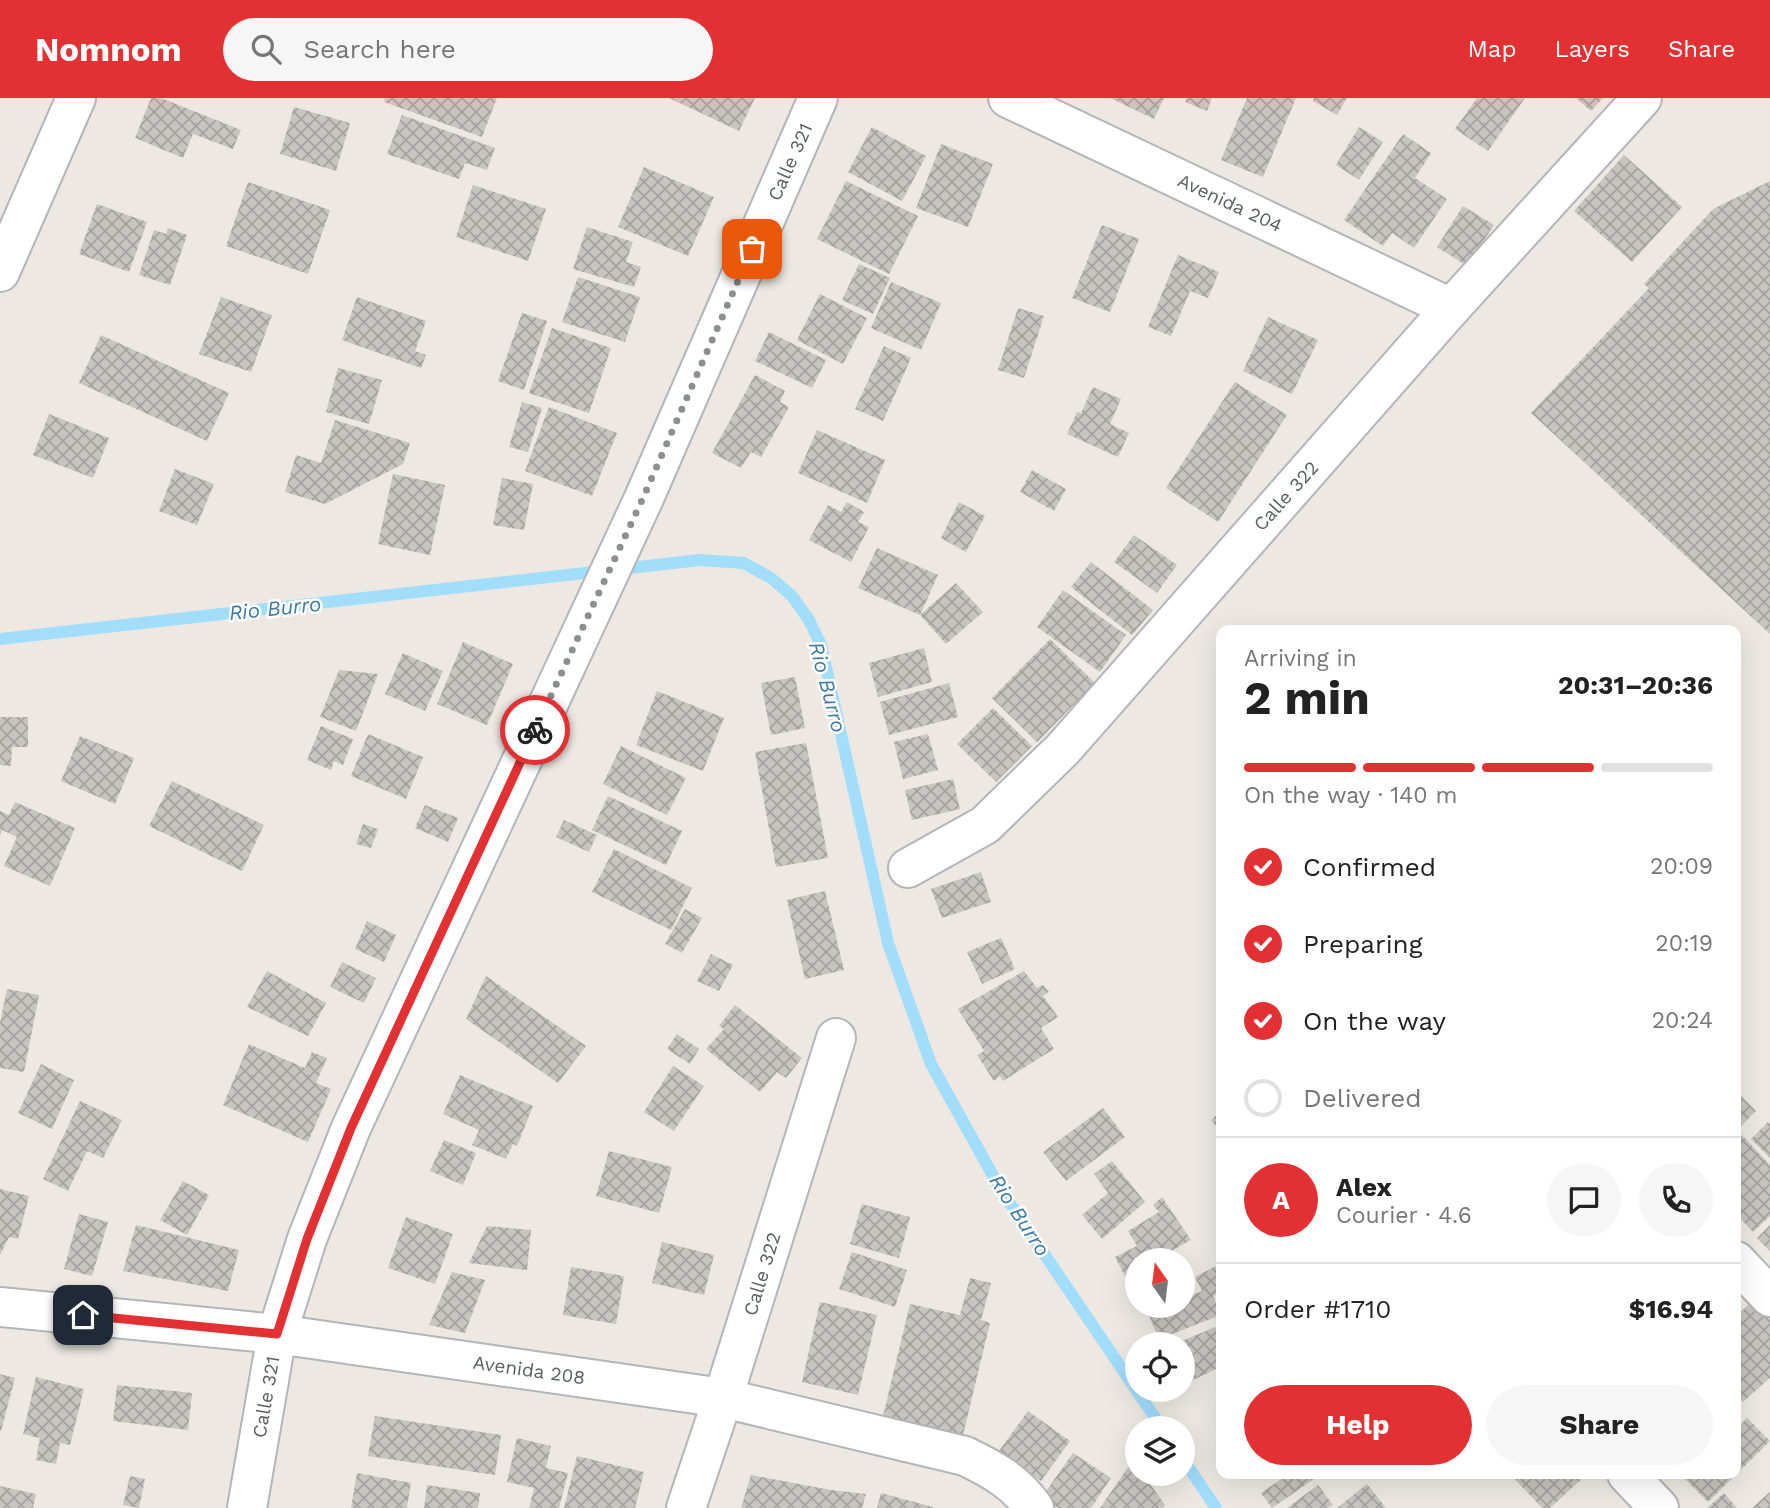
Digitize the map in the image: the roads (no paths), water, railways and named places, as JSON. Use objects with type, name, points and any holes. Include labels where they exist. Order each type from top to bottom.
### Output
[{"type":"street","points":[[0,272],[76,98]]},
{"type":"street","name":"Calle 321","points":[[247,1508],[277,1334],[307,1239],[351,1128],[643,498],[818,98]]},
{"type":"street","name":"Avenida 204","points":[[1008,98],[1451,308]]},
{"type":"street","name":"Calle 322","points":[[908,868],[985,825],[1062,749],[1451,308],[1642,98]]},
{"type":"street","name":"Calle 322","points":[[686,1508],[836,1038]]},
{"type":"street","points":[[1741,1266],[1770,1297]]},
{"type":"street","name":"Avenida 208","points":[[0,1307],[277,1334],[723,1398],[965,1456],[999,1472],[1026,1496],[1034,1508]]},
{"type":"street","points":[[1632,1479],[1660,1508]]},
{"type":"waterway","name":"Rio Burro","points":[[0,639],[700,560],[744,563],[771,578],[792,596],[809,620],[821,645],[888,943],[931,1064],[1001,1190],[1154,1416]]},
{"type":"waterway","name":"Rio Burro","points":[[1195,1477],[1216,1508]]}]
